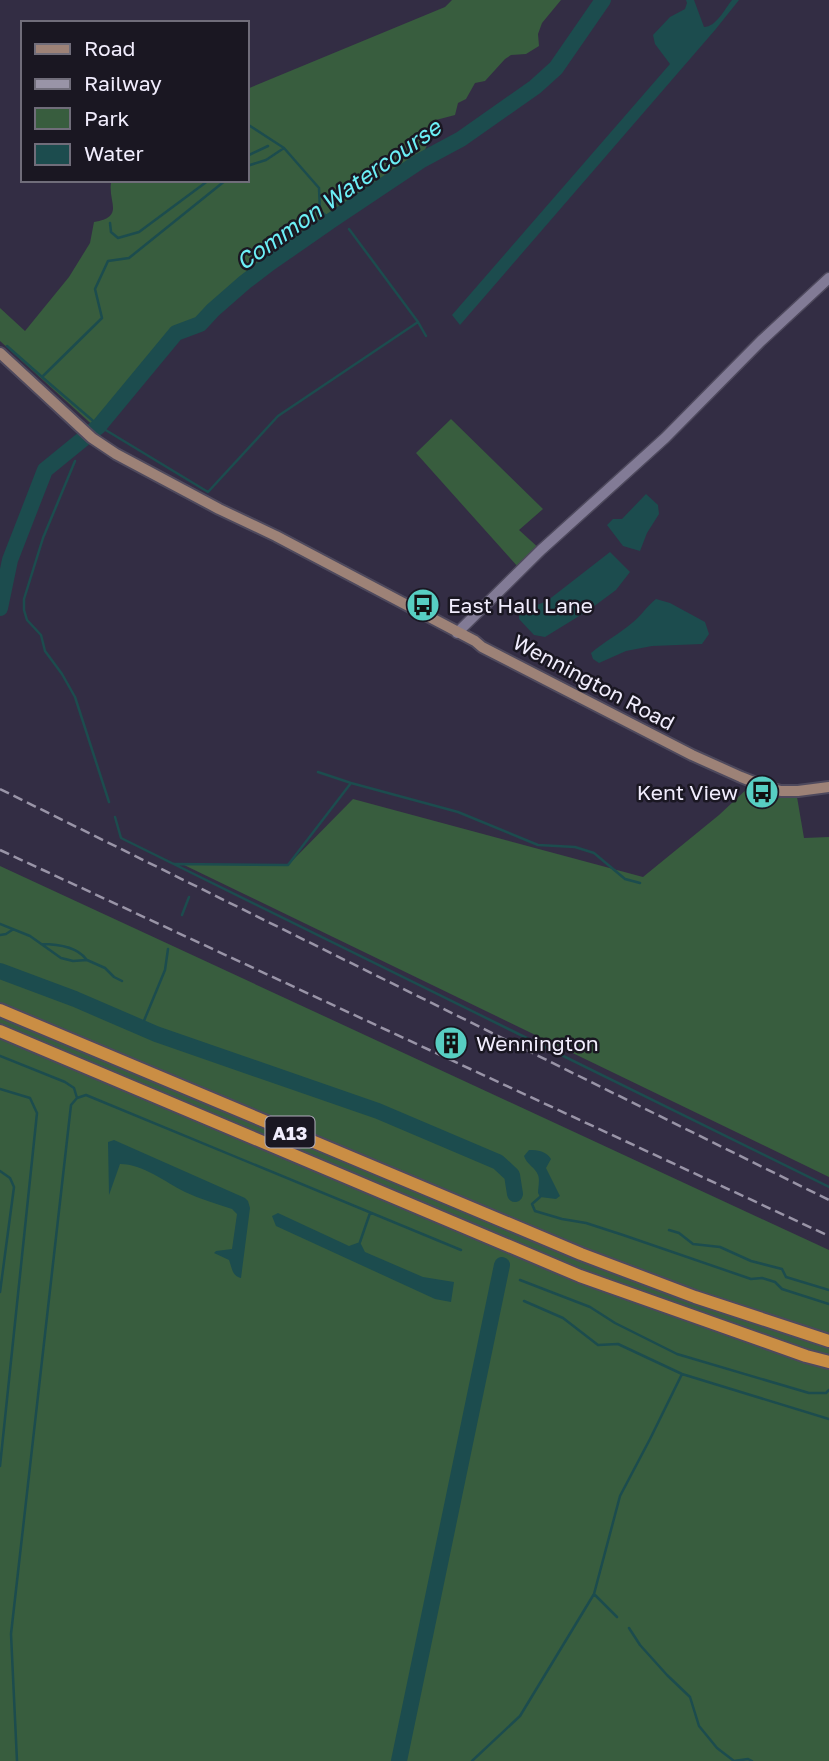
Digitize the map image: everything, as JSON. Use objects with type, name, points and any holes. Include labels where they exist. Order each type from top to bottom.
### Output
[{"type":"highway","name":"A13","points":[[0,1010],[581,1254],[695,1297],[829,1341]]},
{"type":"highway","name":"A13","points":[[0,1031],[580,1276],[829,1362]]},
{"type":"main road","name":"Wennington Road","points":[[0,353],[92,438],[219,509],[276,536],[692,755],[781,791],[799,792],[829,787]]},
{"type":"street","points":[[457,633],[541,550],[665,438],[761,341],[829,278]]},
{"type":"green space","points":[[452,0],[561,0],[542,23],[538,34],[539,46],[526,54],[511,55],[505,59],[485,81],[475,83],[466,99],[458,103],[455,115],[436,120],[430,129],[428,143],[420,161],[270,263],[200,324],[176,333],[98,430],[0,341],[0,308],[25,331],[69,277],[90,243],[94,222],[104,220],[112,212],[111,183],[248,182],[248,89],[445,7]]},
{"type":"green space","points":[[451,419],[543,509],[519,530],[541,550],[518,567],[416,453]]},
{"type":"green space","points":[[749,787],[776,798],[797,797],[804,838],[829,837],[829,1177],[182,864],[288,865],[353,799],[643,877]]},
{"type":"green space","points":[[0,866],[829,1250],[829,1761],[0,1761]]},
{"type":"water","points":[[686,0],[694,0],[704,27],[716,21],[732,0],[739,0],[460,325],[452,315],[670,64],[655,44],[653,35],[670,17],[685,9]]},
{"type":"water","points":[[646,494],[658,505],[659,514],[640,551],[623,546],[607,525],[613,519],[622,519]]},
{"type":"water","points":[[610,552],[630,572],[616,590],[589,610],[545,637],[534,635],[519,619],[519,612],[547,601]]},
{"type":"water","points":[[656,599],[670,603],[705,622],[709,634],[702,644],[652,646],[626,651],[599,663],[593,659],[591,653],[632,623]]},
{"type":"water","points":[[114,1140],[248,1201],[250,1208],[241,1278],[234,1274],[229,1260],[214,1253],[232,1249],[237,1214],[232,1209],[191,1195],[145,1170],[129,1165],[120,1164],[109,1195],[108,1142]]},
{"type":"water","points":[[529,1150],[547,1154],[551,1159],[546,1168],[560,1196],[556,1199],[540,1197],[538,1175],[524,1156]]},
{"type":"water","points":[[278,1213],[349,1246],[360,1242],[365,1252],[423,1277],[454,1282],[451,1302],[435,1299],[276,1226],[272,1216]]},
{"type":"waterway","name":"Common Watercourse","points":[[0,608],[10,560],[45,470],[99,426],[176,333],[200,324],[245,282],[270,263],[420,161],[461,139],[535,87],[556,68],[603,0]]},
{"type":"waterway","points":[[248,125],[284,148],[319,188],[320,211],[332,220]]},
{"type":"waterway","points":[[248,156],[268,146]]},
{"type":"waterway","points":[[248,166],[266,160],[284,148]]},
{"type":"waterway","points":[[110,223],[111,232],[118,238],[139,232],[206,182]]},
{"type":"waterway","points":[[224,182],[129,258],[108,261],[95,289],[102,318],[42,377],[99,426],[208,492],[278,416],[418,322]]},
{"type":"waterway","points":[[349,229],[426,336]]},
{"type":"waterway","points":[[7,346],[41,376]]},
{"type":"waterway","points":[[75,461],[43,538],[24,599],[24,610],[27,620],[41,635],[45,651],[75,697],[109,802]]},
{"type":"waterway","points":[[318,772],[458,812],[538,845],[575,847],[594,853],[625,879],[640,883]]},
{"type":"waterway","points":[[174,864],[288,865],[351,783]]},
{"type":"waterway","points":[[115,817],[121,838],[829,1187]]},
{"type":"waterway","points":[[182,915],[189,897]]},
{"type":"waterway","points":[[0,924],[30,936],[61,958],[87,960],[105,968],[122,981]]},
{"type":"waterway","points":[[0,935],[12,930]]},
{"type":"waterway","points":[[41,944],[60,945],[72,949],[86,959]]},
{"type":"waterway","points":[[141,1028],[165,970],[168,949]]},
{"type":"waterway","points":[[0,971],[75,999],[156,1034],[378,1111],[498,1162],[512,1175],[515,1194]]},
{"type":"waterway","points":[[0,1056],[65,1082],[74,1088],[77,1098],[71,1105],[11,1634],[17,1761]]},
{"type":"waterway","points":[[0,1089],[30,1098],[37,1113],[0,1466]]},
{"type":"waterway","points":[[77,1098],[86,1095],[461,1250]]},
{"type":"waterway","points":[[0,1171],[10,1178],[14,1187],[0,1292]]},
{"type":"waterway","points":[[540,1197],[532,1204],[535,1211],[586,1223],[751,1279],[762,1278],[775,1282],[782,1289],[829,1304]]},
{"type":"waterway","points":[[360,1242],[370,1213]]},
{"type":"waterway","points":[[669,1230],[679,1233],[693,1244],[720,1247],[751,1261],[782,1269],[786,1277],[829,1290]]},
{"type":"waterway","points":[[399,1761],[502,1265]]},
{"type":"waterway","points":[[520,1280],[590,1307],[615,1323],[677,1354],[809,1393],[826,1393],[829,1390]]},
{"type":"waterway","points":[[524,1301],[563,1318],[598,1345],[618,1344],[682,1374],[829,1419]]},
{"type":"waterway","points":[[472,1761],[520,1716],[594,1594],[620,1496],[682,1374]]},
{"type":"waterway","points":[[594,1594],[617,1617]]},
{"type":"waterway","points":[[629,1628],[640,1645],[690,1697],[699,1726],[717,1748],[734,1761],[752,1761]]},
{"type":"railway","points":[[0,789],[829,1200]]},
{"type":"railway","points":[[0,850],[829,1236]]},
{"type":"place","name":"East Hall Lane","points":[[423,605]]},
{"type":"place","name":"Kent View","points":[[762,792]]},
{"type":"place","name":"Wennington","points":[[451,1043]]}]
